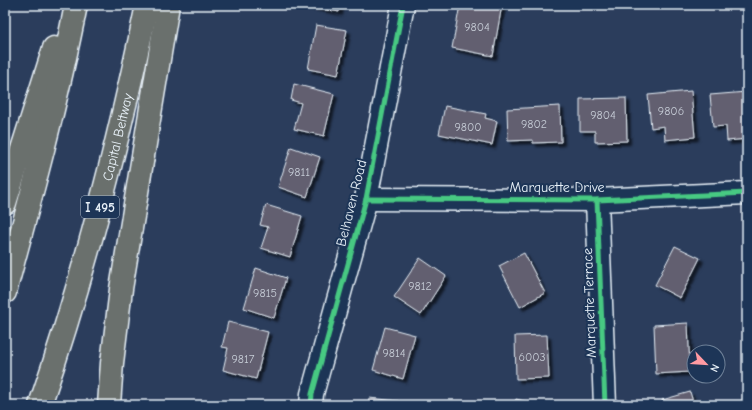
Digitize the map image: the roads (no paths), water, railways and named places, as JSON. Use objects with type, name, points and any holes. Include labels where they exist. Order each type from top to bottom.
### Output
[{"type":"highway","points":[[5,203],[67,5]]},
{"type":"highway","points":[[5,292],[37,177],[76,5]]},
{"type":"highway","name":"Capital Beltway","points":[[40,405],[62,342],[103,197],[134,68],[147,5]]},
{"type":"highway","points":[[109,405],[112,363],[121,289],[168,5]]},
{"type":"street","name":"Belhaven Road","points":[[311,405],[312,394],[366,199],[403,5]]},
{"type":"street","name":"Marquette Drive","points":[[366,199],[597,200],[747,193]]},
{"type":"street","name":"Marquette Terrace","points":[[597,200],[605,405]]}]
